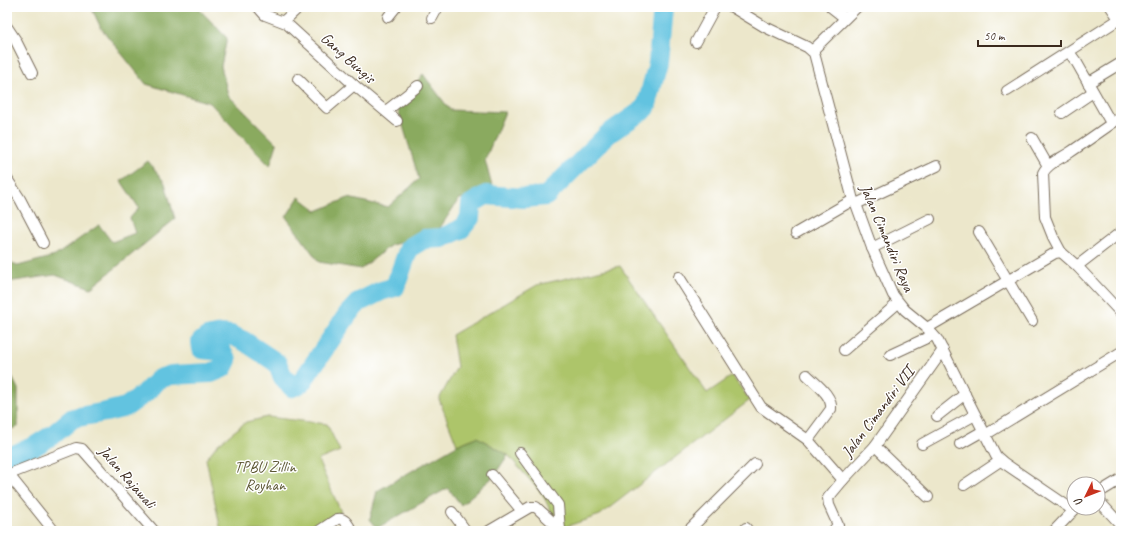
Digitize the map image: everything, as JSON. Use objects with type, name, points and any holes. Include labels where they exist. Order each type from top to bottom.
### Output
[{"type":"street","name":"Gang Bungis","points":[[258,7],[265,15],[284,21],[396,121]]},
{"type":"street","points":[[284,21],[300,7]]},
{"type":"street","points":[[388,17],[396,7]]},
{"type":"street","points":[[432,18],[438,7]]},
{"type":"street","points":[[696,42],[715,7]]},
{"type":"street","points":[[732,7],[765,27],[807,46],[812,51],[857,7]]},
{"type":"street","points":[[831,7],[845,18]]},
{"type":"street","points":[[1007,91],[1120,19],[1111,7]]},
{"type":"street","points":[[7,27],[15,39],[32,73]]},
{"type":"street","name":"Jalan Cimandiri Raya","points":[[812,51],[816,58],[854,202],[872,248],[898,303],[930,331],[943,350],[984,433],[1000,461],[1066,504]]},
{"type":"street","points":[[1069,52],[1112,123]]},
{"type":"street","points":[[1088,83],[1121,63]]},
{"type":"street","points":[[298,79],[327,108],[354,85]]},
{"type":"street","points":[[386,111],[418,86]]},
{"type":"street","points":[[1062,113],[1093,92]]},
{"type":"street","points":[[1121,117],[1048,166],[1043,174],[1045,217],[1060,252],[1077,266],[1121,313]]},
{"type":"street","points":[[1032,138],[1048,166]]},
{"type":"street","points":[[796,233],[854,202],[937,166]]},
{"type":"street","points":[[7,179],[20,199],[43,243]]},
{"type":"street","points":[[872,248],[930,219]]},
{"type":"street","points":[[979,232],[1032,321]]},
{"type":"street","points":[[1077,266],[1121,232]]},
{"type":"street","points":[[890,355],[930,331],[1008,280],[1055,253],[1060,252]]},
{"type":"street","points":[[679,277],[761,407],[808,440],[843,480]]},
{"type":"street","points":[[844,350],[898,303]]},
{"type":"street","name":"Jalan Cimandiri VII","points":[[833,531],[838,525],[828,498],[875,446],[943,350]]},
{"type":"street","points":[[960,444],[984,433],[1121,352]]},
{"type":"street","points":[[807,375],[832,403],[831,409],[808,440]]},
{"type":"street","points":[[937,416],[965,394]]},
{"type":"street","points":[[922,444],[975,415]]},
{"type":"street","points":[[875,446],[928,497]]},
{"type":"street","name":"Jalan Rajawali","points":[[8,475],[76,448],[82,449],[154,531]]},
{"type":"street","points":[[520,453],[558,505],[560,530]]},
{"type":"street","points":[[964,485],[1000,461]]},
{"type":"street","points":[[688,531],[755,464]]},
{"type":"street","points":[[8,475],[54,531]]},
{"type":"street","points":[[492,475],[522,511]]},
{"type":"street","points":[[1106,488],[1121,479]]},
{"type":"street","points":[[489,531],[530,507],[536,507],[560,530]]},
{"type":"street","points":[[1106,509],[1121,525]]},
{"type":"street","points":[[452,512],[466,531]]},
{"type":"street","points":[[1054,531],[1068,516]]},
{"type":"street","points":[[319,531],[340,518],[352,531]]},
{"type":"green space","points":[[91,7],[197,7],[227,38],[221,66],[228,95],[277,144],[270,166],[210,103],[146,84],[101,28]]},
{"type":"green space","points":[[423,74],[450,110],[505,112],[485,160],[494,194],[459,199],[436,234],[391,245],[361,269],[319,262],[286,217],[299,197],[317,211],[348,198],[388,207],[419,179],[398,109]]},
{"type":"green space","points":[[148,161],[165,183],[175,219],[91,288],[55,275],[7,282],[7,260],[18,266],[55,256],[99,225],[112,242],[135,233],[130,218],[139,208],[121,181]]},
{"type":"green space","points":[[620,266],[707,393],[732,376],[750,400],[600,515],[559,529],[543,495],[508,455],[477,437],[457,445],[439,399],[457,367],[452,335],[537,285]]},
{"type":"green space","points":[[7,367],[18,389],[18,427],[7,430]]},
{"type":"green space","name":"TPBU Zillin Royhan","points":[[268,417],[327,424],[340,451],[318,460],[341,512],[311,531],[221,531],[206,459],[217,445],[246,422]]},
{"type":"green space","points":[[477,437],[508,455],[493,477],[461,505],[448,488],[377,528],[370,519],[377,491],[457,445]]},
{"type":"waterway","points":[[7,458],[35,446],[54,434],[73,418],[126,407],[145,393],[159,379],[171,375],[211,373],[223,368],[227,360],[221,351],[202,349],[201,342],[207,337],[220,334],[231,335],[244,341],[277,363],[283,377],[292,387],[301,383],[348,314],[359,302],[381,291],[395,287],[409,248],[424,239],[442,238],[461,229],[470,218],[471,204],[486,195],[524,198],[546,196],[608,134],[646,108],[658,63],[663,7]]}]
